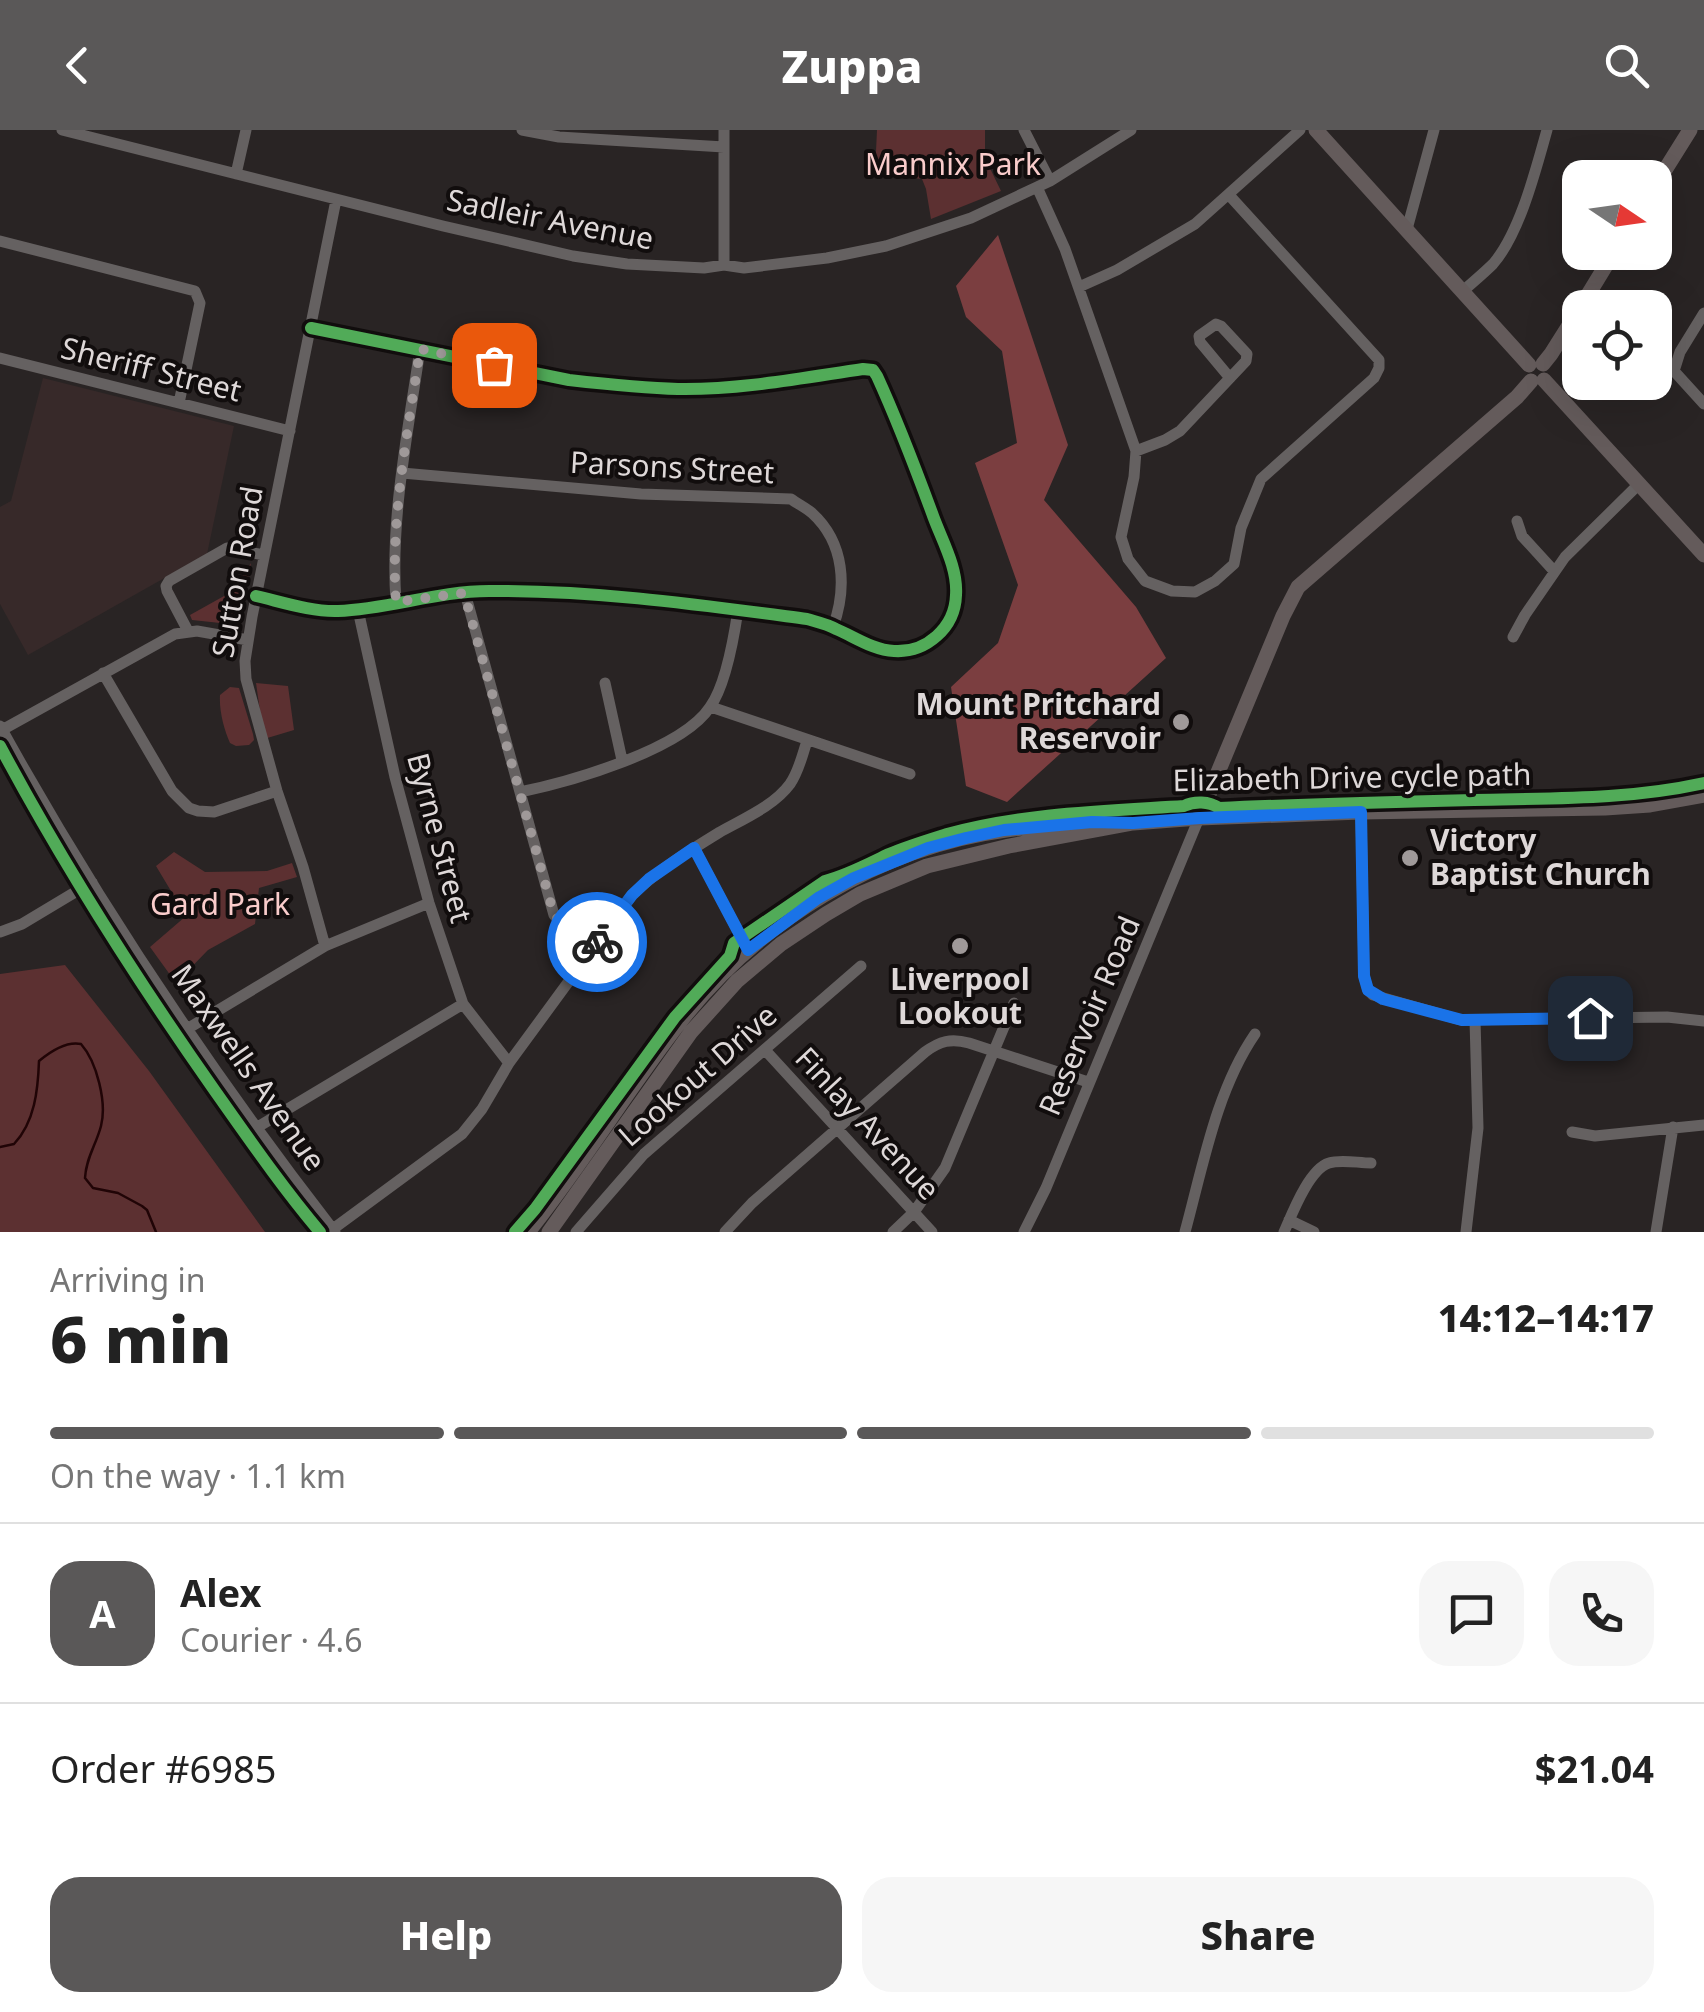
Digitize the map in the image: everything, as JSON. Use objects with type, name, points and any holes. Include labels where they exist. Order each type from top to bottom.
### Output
[{"type":"main road","points":[[1316,130],[1704,555]]},
{"type":"main road","points":[[1671,160],[1690,130]]},
{"type":"main road","points":[[1200,818],[1282,616],[1298,587],[1517,397],[1562,337]]},
{"type":"main road","points":[[528,1232],[678,1024],[748,950],[818,898],[867,872],[928,848],[1004,830],[1092,822],[1605,808],[1704,795]]},
{"type":"main road","points":[[549,1232],[691,1032],[737,982],[804,928],[860,894],[927,866],[1133,823]]},
{"type":"street","name":"Sadleir Avenue","points":[[62,130],[574,256],[646,266],[704,268],[754,267],[886,246],[971,218],[1050,181],[1131,130]]},
{"type":"street","points":[[236,174],[246,130]]},
{"type":"street","points":[[522,130],[558,137],[724,147]]},
{"type":"street","points":[[724,130],[724,265]]},
{"type":"street","points":[[1024,130],[1050,181]]},
{"type":"street","points":[[1079,287],[1117,270],[1195,224],[1300,130]]},
{"type":"street","points":[[1407,228],[1434,130]]},
{"type":"street","points":[[1464,290],[1493,264],[1508,240],[1547,130]]},
{"type":"street","points":[[1037,187],[1058,229],[1136,451],[1121,537],[1128,559],[1145,581],[1172,592],[1196,592],[1216,581],[1234,564],[1241,528],[1261,479],[1374,378],[1379,368],[1378,360],[1229,195]]},
{"type":"street","name":"Sutton Road","points":[[325,946],[276,791],[246,679],[256,596],[336,200]]},
{"type":"street","points":[[0,241],[194,291],[200,304],[179,403]]},
{"type":"street","points":[[1704,313],[1680,352],[1674,371],[1704,404]]},
{"type":"street","points":[[1136,451],[1180,431],[1230,378],[1246,361],[1246,354],[1216,324],[1199,336],[1200,342],[1230,378]]},
{"type":"street","points":[[256,596],[332,611],[502,591],[628,596],[807,619],[894,651],[927,645],[938,635],[955,604],[953,570],[908,446],[872,370],[678,389],[569,380],[311,328]]},
{"type":"street","points":[[396,602],[394,566],[402,473],[420,349]]},
{"type":"street","name":"Sheriff Street","points":[[0,358],[290,431]]},
{"type":"street","name":"Parsons Street","points":[[402,473],[641,494],[792,500],[812,513],[832,538],[842,568],[839,610],[833,627]]},
{"type":"street","points":[[1513,636],[1565,557],[1638,485]]},
{"type":"street","points":[[1517,521],[1522,536],[1554,571]]},
{"type":"street","points":[[188,631],[166,586],[170,580],[227,548],[264,556]]},
{"type":"street","points":[[464,593],[554,915],[588,955]]},
{"type":"street","name":"Byrne Street","points":[[358,610],[395,777],[429,903],[463,1004],[509,1063]]},
{"type":"street","points":[[520,792],[546,787],[622,760],[682,733],[711,706],[726,667],[738,610]]},
{"type":"street","points":[[1,728],[160,642],[188,631],[248,640]]},
{"type":"street","points":[[103,673],[172,791],[189,808],[214,812],[276,791]]},
{"type":"street","points":[[605,683],[622,760]]},
{"type":"street","points":[[711,706],[910,774]]},
{"type":"street","name":"Maxwells Avenue","points":[[1,728],[45,807],[186,1029],[334,1230]]},
{"type":"street","points":[[334,1230],[462,1134],[632,895],[649,879],[788,787],[807,741]]},
{"type":"street","points":[[1361,812],[1364,976],[1368,990],[1383,999],[1451,1018],[1667,1016],[1704,1021]]},
{"type":"street","name":"Reservoir Road","points":[[1024,1232],[1046,1188],[1200,818]]},
{"type":"street","points":[[694,848],[748,950]]},
{"type":"street","points":[[0,932],[22,924],[92,882]]},
{"type":"street","points":[[186,1029],[325,946],[429,903]]},
{"type":"street","name":"Lookout Drive","points":[[576,1232],[644,1154],[862,966]]},
{"type":"street","points":[[893,1232],[914,1212],[945,1168],[1014,1003]]},
{"type":"street","points":[[256,1128],[463,1004]]},
{"type":"street","points":[[1466,1232],[1478,1128],[1475,1020]]},
{"type":"street","points":[[1185,1232],[1217,1115],[1243,1050],[1255,1034]]},
{"type":"street","points":[[725,1232],[752,1203],[935,1045],[960,1040],[1088,1082]]},
{"type":"street","name":"Finlay Avenue","points":[[765,1050],[932,1232]]},
{"type":"street","points":[[1572,1132],[1595,1136],[1704,1125]]},
{"type":"street","points":[[1656,1232],[1673,1127]]},
{"type":"street","points":[[1314,1232],[1286,1226],[1312,1176],[1332,1162],[1371,1164]]},
{"type":"shaded area","points":[[998,235],[1068,445],[1044,500],[1136,607],[1166,658],[1007,802],[966,786],[951,687],[998,643],[1018,585],[975,463],[1017,443],[1002,351],[966,317],[956,286]]},
{"type":"shaded area","points":[[43,378],[234,426],[207,554],[28,655],[0,604],[0,507],[11,501]]},
{"type":"green space","name":"Mannix Park","points":[[877,130],[985,130],[985,158],[1001,191],[931,219],[922,179],[875,173]]},
{"type":"green space","points":[[251,563],[239,625],[192,620],[190,615],[233,591]]},
{"type":"green space","points":[[256,683],[288,686],[294,730],[264,739]]},
{"type":"green space","points":[[230,687],[239,688],[253,734],[249,745],[230,743],[226,732],[220,695]]},
{"type":"green space","name":"Gard Park","points":[[174,852],[205,872],[267,871],[292,863],[297,877],[259,888],[255,924],[208,950],[176,983],[150,947],[186,916],[156,866]]},
{"type":"green space","points":[[65,965],[149,1071],[265,1232],[0,1232],[0,974]]},
{"type":"waterway","points":[[0,1147],[14,1144],[27,1126],[36,1094],[39,1061],[64,1045],[81,1044],[96,1072],[103,1106],[85,1178],[93,1188],[118,1193],[142,1206],[156,1232]]},
{"type":"cycle path","points":[[256,596],[328,611],[470,592],[609,596],[807,619],[871,646],[894,651],[917,648],[937,636],[954,607],[956,585],[948,553],[873,370],[724,388],[637,387],[569,380],[311,328]]},
{"type":"cycle path","points":[[0,746],[102,922],[253,1145],[320,1232]]},
{"type":"cycle path","name":"Elizabeth Drive cycle path","points":[[515,1232],[675,1017],[730,956],[734,943],[825,881],[903,848],[1005,821],[1197,803],[1219,808],[1561,798],[1646,793],[1704,783]]},
{"type":"way so far","points":[[494,365],[420,349],[398,507],[396,602],[464,593],[554,915],[588,955],[597,942]]},
{"type":"place","name":"Mount Pritchard Reservoir","points":[[1181,722]]},
{"type":"place","name":"Victory Baptist Church","points":[[1410,858]]},
{"type":"place","name":"Liverpool Lookout","points":[[960,946]]},
{"type":"route","points":[[597,942],[632,895],[694,848],[748,950],[818,898],[854,878],[928,848],[966,838],[1004,830],[1092,822],[1361,812],[1364,976],[1373,995],[1462,1020],[1590,1018]]}]
